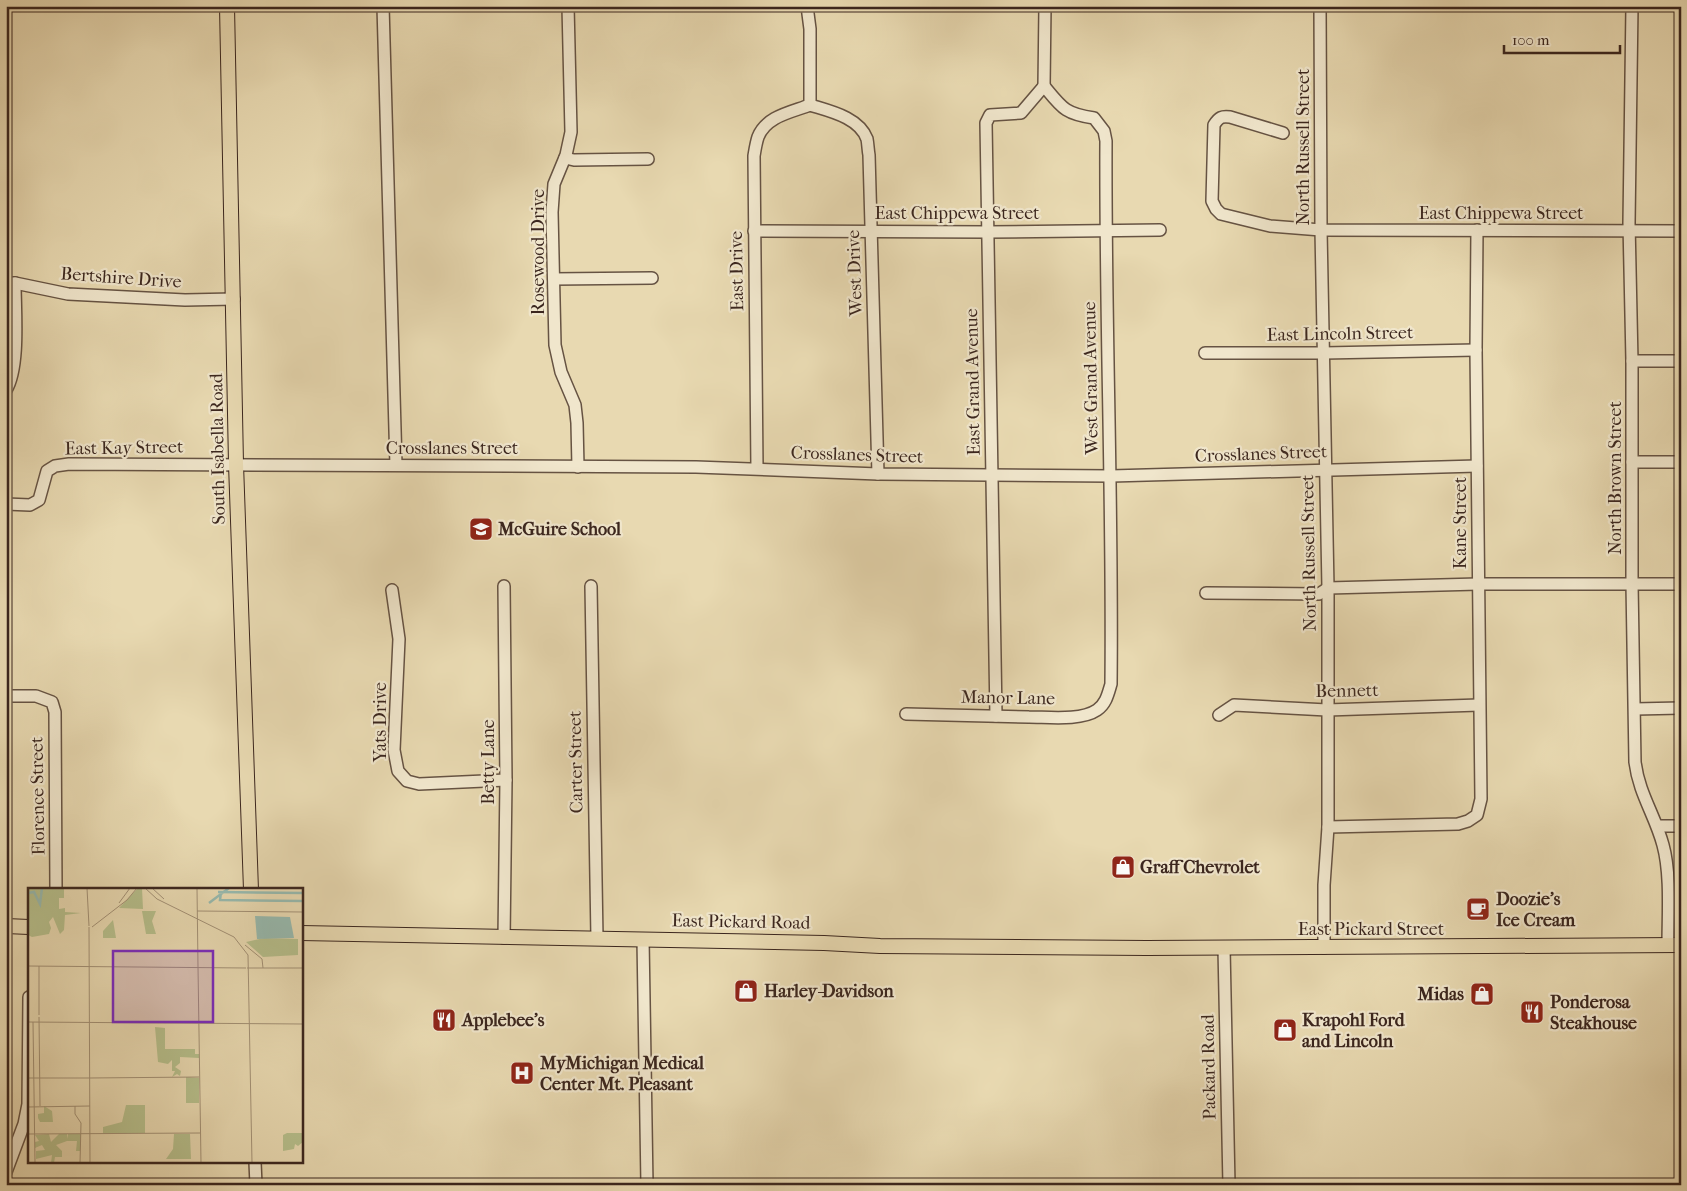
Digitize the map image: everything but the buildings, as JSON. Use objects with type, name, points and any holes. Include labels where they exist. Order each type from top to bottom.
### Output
[{"type":"main road","name":"South Isabella Road","points":[[227,6],[236,464],[251,888]]},
{"type":"main road","points":[[6,926],[28,927]]},
{"type":"main road","name":"East Pickard Road","points":[[302,933],[824,943],[880,946],[1181,948]]},
{"type":"main road","name":"East Pickard Street","points":[[1181,948],[1674,945]]},
{"type":"street","points":[[383,6],[396,465]]},
{"type":"street","name":"Rosewood Drive","points":[[568,6],[571,132],[565,158],[554,184],[552,198],[557,360],[574,405],[577,423],[578,466]]},
{"type":"street","points":[[807,6],[810,28],[810,105]]},
{"type":"street","points":[[1044,86],[1045,6]]},
{"type":"street","name":"North Russell Street","points":[[1320,6],[1321,230],[1328,588],[1328,827],[1324,885],[1324,948]]},
{"type":"street","name":"North Brown Street","points":[[1632,6],[1629,231],[1632,361],[1632,584],[1635,762],[1637,779],[1658,826],[1664,848],[1674,945]]},
{"type":"street","name":"West Grand Avenue","points":[[1044,86],[1059,105],[1075,115],[1094,118],[1104,131],[1106,141],[1111,476],[1111,684],[1105,702]]},
{"type":"street","name":"East Grand Avenue","points":[[996,716],[986,123],[990,115],[1021,113],[1044,86]]},
{"type":"street","name":"West Drive","points":[[810,105],[842,116],[854,123],[863,130],[867,139],[878,474]]},
{"type":"street","name":"East Drive","points":[[758,468],[754,156],[758,136],[766,125],[775,118],[810,105]]},
{"type":"street","name":"East Chippewa Street","points":[[1283,133],[1230,117],[1223,116],[1218,119],[1214,125],[1212,201],[1221,214],[1270,226],[1321,230],[1681,231]]},
{"type":"street","points":[[565,158],[574,160],[648,159]]},
{"type":"street","name":"East Chippewa Street","points":[[754,231],[988,232],[1160,230]]},
{"type":"street","name":"Kane Street","points":[[1328,827],[1458,824],[1468,821],[1477,815],[1481,799],[1476,350],[1477,230]]},
{"type":"street","points":[[554,279],[652,278]]},
{"type":"street","name":"Bertshire Drive","points":[[10,283],[68,294],[177,299],[234,299]]},
{"type":"street","points":[[6,390],[11,381],[15,365],[10,283]]},
{"type":"street","name":"East Lincoln Street","points":[[1205,353],[1476,350]]},
{"type":"street","points":[[1632,361],[1681,361]]},
{"type":"street","points":[[1632,462],[1681,462]]},
{"type":"street","name":"East Kay Street","points":[[6,504],[30,504],[39,500],[47,471],[55,466],[69,464],[236,464]]},
{"type":"street","name":"Crosslanes Street","points":[[236,464],[758,468],[878,474],[1111,476],[1477,466]]},
{"type":"street","points":[[1206,593],[1319,594],[1328,588],[1478,584],[1681,584]]},
{"type":"street","name":"Betty Lane","points":[[504,586],[506,780],[504,938]]},
{"type":"street","name":"Carter Street","points":[[591,586],[596,938]]},
{"type":"street","name":"Yats Drive","points":[[392,590],[399,639],[394,750],[398,771],[407,781],[419,784],[506,780]]},
{"type":"street","name":"Florence Street","points":[[6,696],[36,696],[52,702],[55,712],[56,888]]},
{"type":"street","name":"Manor Lane","points":[[906,714],[1073,717],[1087,715],[1097,710],[1105,702]]},
{"type":"street","name":"Bennett","points":[[1219,715],[1234,705],[1327,710],[1479,705]]},
{"type":"street","points":[[1635,709],[1681,708]]},
{"type":"street","points":[[1658,826],[1681,826]]},
{"type":"street","points":[[643,939],[647,1185]]},
{"type":"street","name":"Packard Road","points":[[1224,948],[1229,1185]]},
{"type":"street","points":[[6,1172],[24,1124],[28,1104]]},
{"type":"street","points":[[255,1164],[256,1185]]},
{"type":"place","name":"McGuire School","points":[[481,529]]},
{"type":"place","name":"Graff Chevrolet","points":[[1123,867]]},
{"type":"place","name":"Doozie's Ice Cream","points":[[1478,909]]},
{"type":"place","name":"Harley-Davidson","points":[[746,991]]},
{"type":"place","name":"Midas","points":[[1482,994]]},
{"type":"place","name":"Ponderosa Steakhouse","points":[[1532,1012]]},
{"type":"place","name":"Applebee's","points":[[444,1020]]},
{"type":"place","name":"Krapohl Ford and Lincoln","points":[[1285,1030]]},
{"type":"place","name":"MyMichigan Medical Center Mt. Pleasant","points":[[522,1073]]}]
